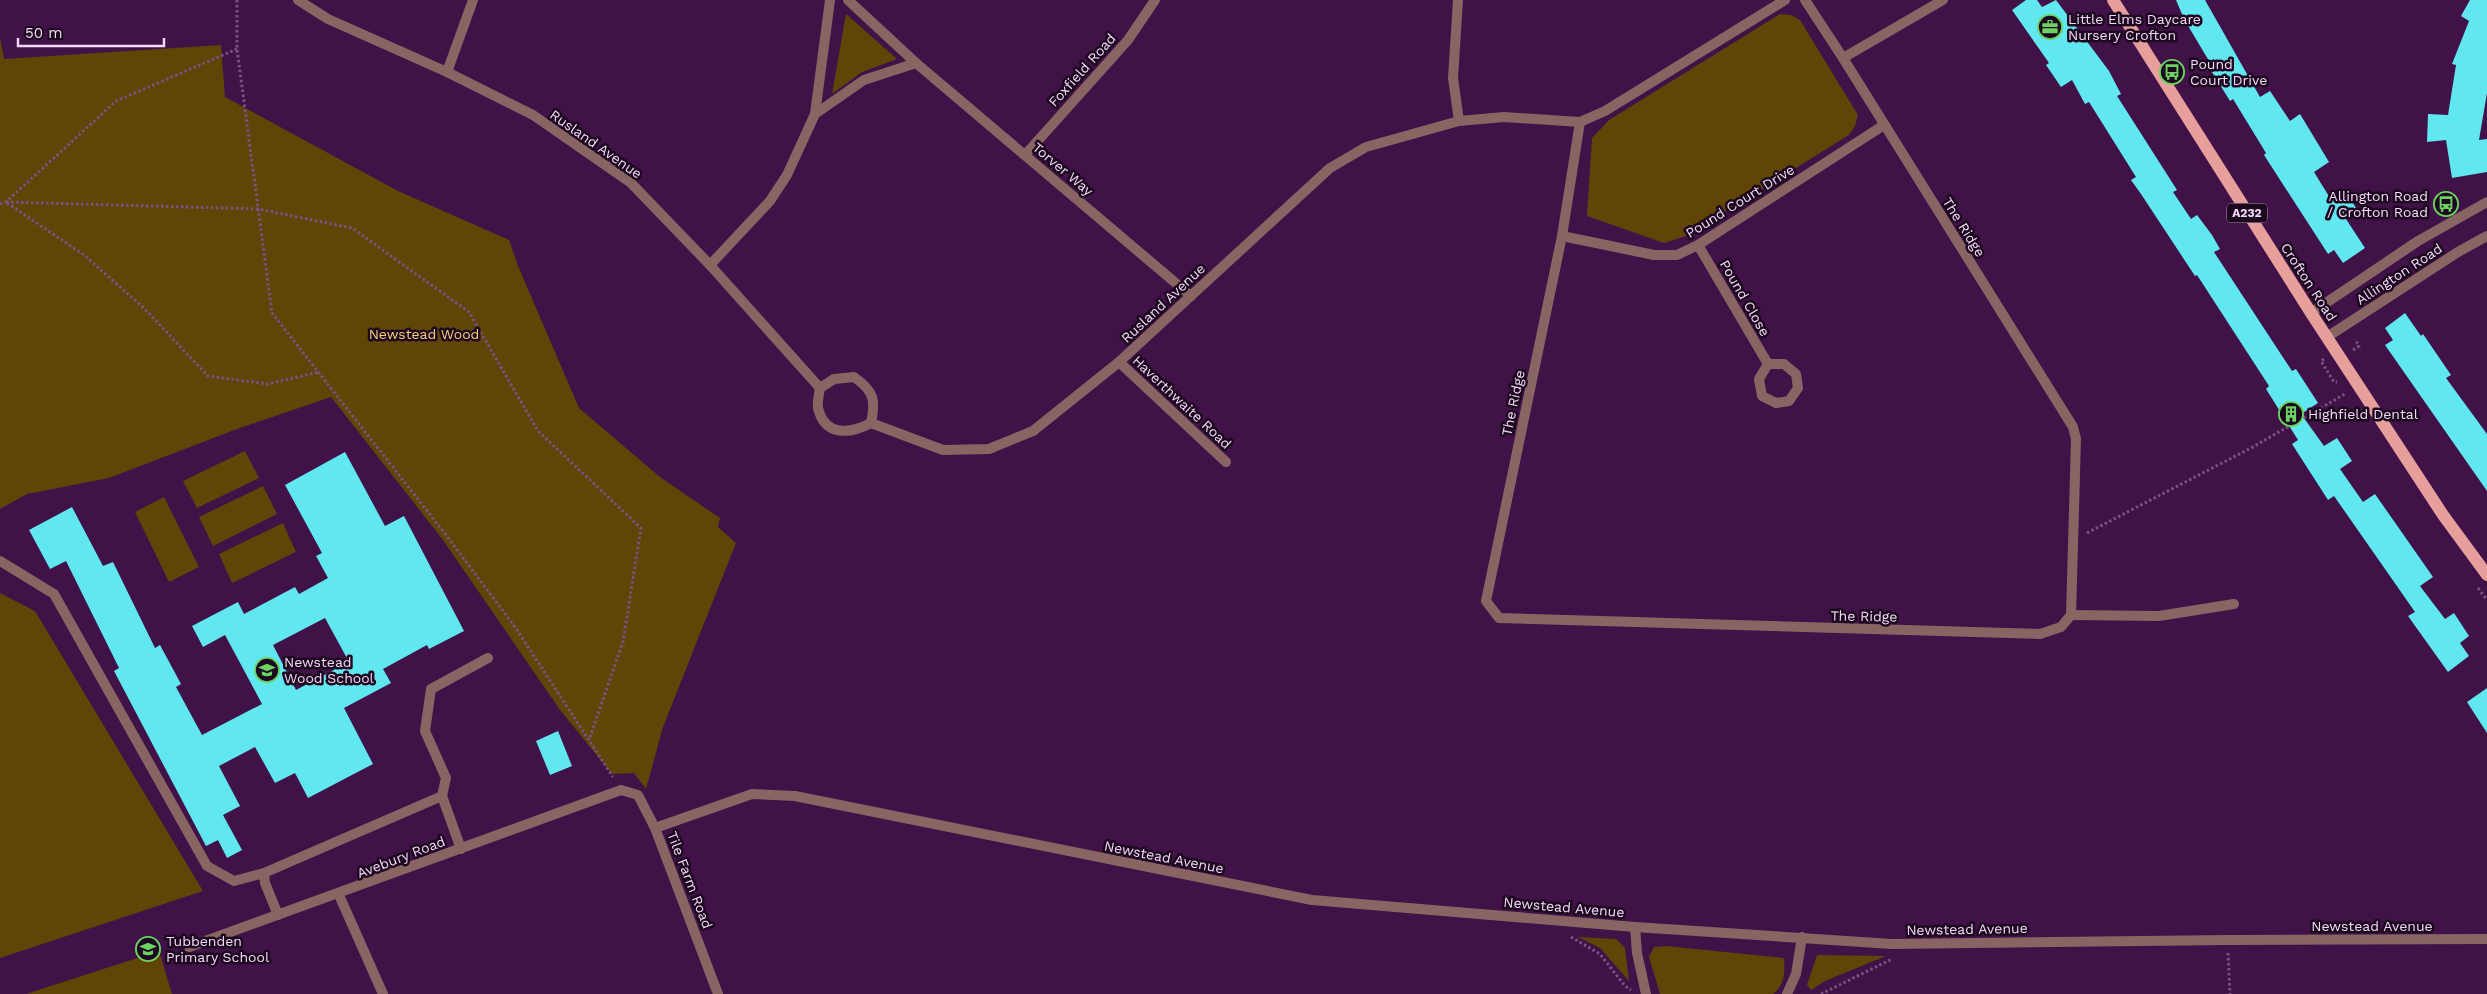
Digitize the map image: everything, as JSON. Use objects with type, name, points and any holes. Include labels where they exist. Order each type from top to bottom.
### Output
[{"type":"main road","name":"Crofton Road","points":[[2113,0],[2358,386],[2443,515],[2487,575]]},
{"type":"street","name":"Rusland Avenue","points":[[298,0],[328,19],[447,72],[533,115],[631,183],[710,265],[820,388]]},
{"type":"street","points":[[447,72],[473,0]]},
{"type":"street","points":[[710,265],[770,201],[787,175],[815,114],[830,0]]},
{"type":"street","name":"Torver Way","points":[[848,0],[916,63],[1192,296]]},
{"type":"street","name":"Foxfield Road","points":[[1025,155],[1128,40],[1155,0]]},
{"type":"street","points":[[1458,0],[1453,78],[1459,121]]},
{"type":"street","points":[[1562,236],[1580,122],[1605,111],[1785,0]]},
{"type":"street","points":[[1805,0],[1842,58],[1943,0]]},
{"type":"street","name":"The Ridge","points":[[1562,236],[1486,601],[1499,618],[2040,634],[2060,627],[2071,615],[2076,439],[2073,427],[1842,58]]},
{"type":"street","points":[[815,114],[864,80],[916,63]]},
{"type":"street","name":"Rusland Avenue","points":[[871,423],[943,450],[989,449],[1033,431],[1119,362],[1330,168],[1366,147],[1459,121],[1504,117],[1580,122]]},
{"type":"street","name":"Pound Court Drive","points":[[1562,236],[1654,255],[1676,255],[1698,245],[1884,125]]},
{"type":"street","name":"Allington Road","points":[[2311,313],[2418,241],[2487,202]]},
{"type":"street","name":"Allington Road","points":[[2327,337],[2458,252],[2487,236]]},
{"type":"street","name":"Pound Close","points":[[1698,245],[1768,364]]},
{"type":"street","name":"Haverthwaite Road","points":[[1119,362],[1226,462]]},
{"type":"street","points":[[834,378],[854,378],[862,383],[869,388],[875,407],[871,423],[857,431],[841,432],[826,424],[818,407],[820,388],[834,378]]},
{"type":"street","points":[[0,561],[54,594],[207,866],[234,881],[264,872],[442,796]]},
{"type":"street","points":[[2071,615],[2159,616],[2234,604]]},
{"type":"street","points":[[461,849],[442,796],[446,778],[425,731],[431,689],[488,658]]},
{"type":"street","name":"Tile Farm Road","points":[[621,790],[638,795],[655,828],[718,994]]},
{"type":"street","name":"Avebury Road","points":[[189,947],[339,895],[621,790]]},
{"type":"street","name":"Newstead Avenue","points":[[655,828],[752,794],[795,796],[1312,900],[1635,927],[1892,944],[2487,939]]},
{"type":"street","points":[[264,872],[266,883],[278,915]]},
{"type":"street","points":[[339,895],[383,994]]},
{"type":"street","points":[[1635,927],[1646,994]]},
{"type":"street","points":[[1787,994],[1796,974],[1802,937]]},
{"type":"path","points":[[237,0],[237,49],[272,313],[515,627],[621,790]]},
{"type":"path","points":[[6,202],[116,100],[237,49]]},
{"type":"path","points":[[6,202],[84,255],[145,309],[208,376],[268,384],[319,372]]},
{"type":"path","points":[[0,204],[6,202],[258,209],[352,228],[469,312],[538,431],[641,528],[623,642],[588,740]]},
{"type":"path","points":[[2353,350],[2359,346],[2355,339]]},
{"type":"path","points":[[2324,358],[2321,361],[2334,382]]},
{"type":"path","points":[[2074,533],[2089,533],[2252,448],[2358,386]]},
{"type":"path","points":[[1566,934],[1600,954],[1625,986],[1638,994]]},
{"type":"path","points":[[2228,940],[2230,994]]},
{"type":"path","points":[[1821,994],[1897,957]]},
{"type":"green space","points":[[846,14],[897,59],[862,72],[832,94]]},
{"type":"green space","points":[[1780,14],[1791,15],[1800,20],[1858,115],[1855,126],[1849,135],[1686,236],[1664,243],[1587,216],[1592,138],[1609,120]]},
{"type":"green space","name":"Newstead Wood","points":[[0,37],[4,59],[221,45],[225,97],[398,191],[509,240],[518,266],[579,408],[660,477],[720,518],[718,527],[736,543],[663,727],[646,789],[634,773],[612,774],[560,710],[443,540],[331,397],[237,429],[109,478],[27,494],[0,509]]},
{"type":"green space","points":[[245,451],[259,478],[197,508],[183,481]]},
{"type":"green space","points":[[263,486],[277,514],[213,546],[199,517]]},
{"type":"green space","points":[[164,497],[199,567],[169,582],[135,512]]},
{"type":"green space","points":[[283,523],[296,552],[232,583],[219,554]]},
{"type":"green space","points":[[0,593],[35,611],[203,891],[0,958]]},
{"type":"green space","points":[[1578,937],[1616,939],[1625,948],[1629,981],[1600,948]]},
{"type":"green space","points":[[1666,946],[1784,958],[1782,982],[1773,994],[1660,994],[1649,957],[1654,947]]},
{"type":"green space","points":[[159,951],[172,994],[26,994]]},
{"type":"green space","points":[[1817,955],[1886,956],[1825,981],[1811,990],[1807,985]]},
{"type":"building","points":[[2026,0],[2037,0],[2042,7],[2056,0],[2109,71],[2121,94],[2117,96],[2177,190],[2173,192],[2191,219],[2197,215],[2212,235],[2220,249],[2214,252],[2292,371],[2296,369],[2318,403],[2301,414],[2324,446],[2337,438],[2352,461],[2340,469],[2363,502],[2375,494],[2433,577],[2420,586],[2445,619],[2454,613],[2469,636],[2460,643],[2469,656],[2448,672],[2408,616],[2415,612],[2334,496],[2328,500],[2292,444],[2298,440],[2266,389],[2269,386],[2197,275],[2195,276],[2131,180],[2136,177],[2089,102],[2085,104],[2072,80],[2061,87],[2046,65],[2049,63],[2012,10]]},
{"type":"building","points":[[2176,0],[2205,0],[2260,97],[2270,91],[2290,121],[2300,114],[2329,162],[2314,172],[2330,198],[2344,189],[2356,208],[2344,216],[2365,248],[2343,263],[2334,250],[2328,254],[2264,155],[2266,153],[2233,99],[2230,101],[2212,72],[2215,71],[2184,19]]},
{"type":"building","points":[[2470,0],[2487,0],[2487,93],[2479,140],[2487,139],[2487,172],[2452,178],[2446,140],[2427,142],[2428,114],[2448,115],[2456,65],[2452,64],[2469,21],[2461,16]]},
{"type":"building","points":[[2405,313],[2421,336],[2423,334],[2451,375],[2446,378],[2487,434],[2487,491],[2385,345],[2393,340],[2385,328]]},
{"type":"building","points":[[345,452],[385,526],[404,516],[464,631],[429,649],[427,645],[383,669],[391,683],[344,708],[373,764],[308,798],[295,773],[275,783],[255,747],[219,766],[240,806],[223,815],[242,850],[227,858],[218,840],[206,846],[114,671],[119,668],[66,561],[50,569],[29,530],[72,507],[103,566],[113,562],[155,648],[160,645],[181,684],[176,687],[202,735],[262,704],[225,635],[203,647],[192,626],[238,602],[244,614],[295,587],[299,594],[328,578],[316,556],[322,553],[285,485]],"holes":[[[325,618],[349,662],[296,690],[273,645]]]},
{"type":"building","points":[[2487,688],[2487,733],[2467,702]]},
{"type":"building","points":[[558,731],[572,766],[550,775],[536,741]]},
{"type":"place","name":"Little Elms Daycare Nursery Crofton","points":[[2050,27]]},
{"type":"place","name":"Pound Court Drive","points":[[2172,72]]},
{"type":"place","name":"Allington Road / Crofton Road","points":[[2446,204]]},
{"type":"place","name":"Highfield Dental","points":[[2291,414]]},
{"type":"place","name":"Newstead Wood School","points":[[267,670]]},
{"type":"place","name":"Tubbenden Primary School","points":[[148,949]]}]
